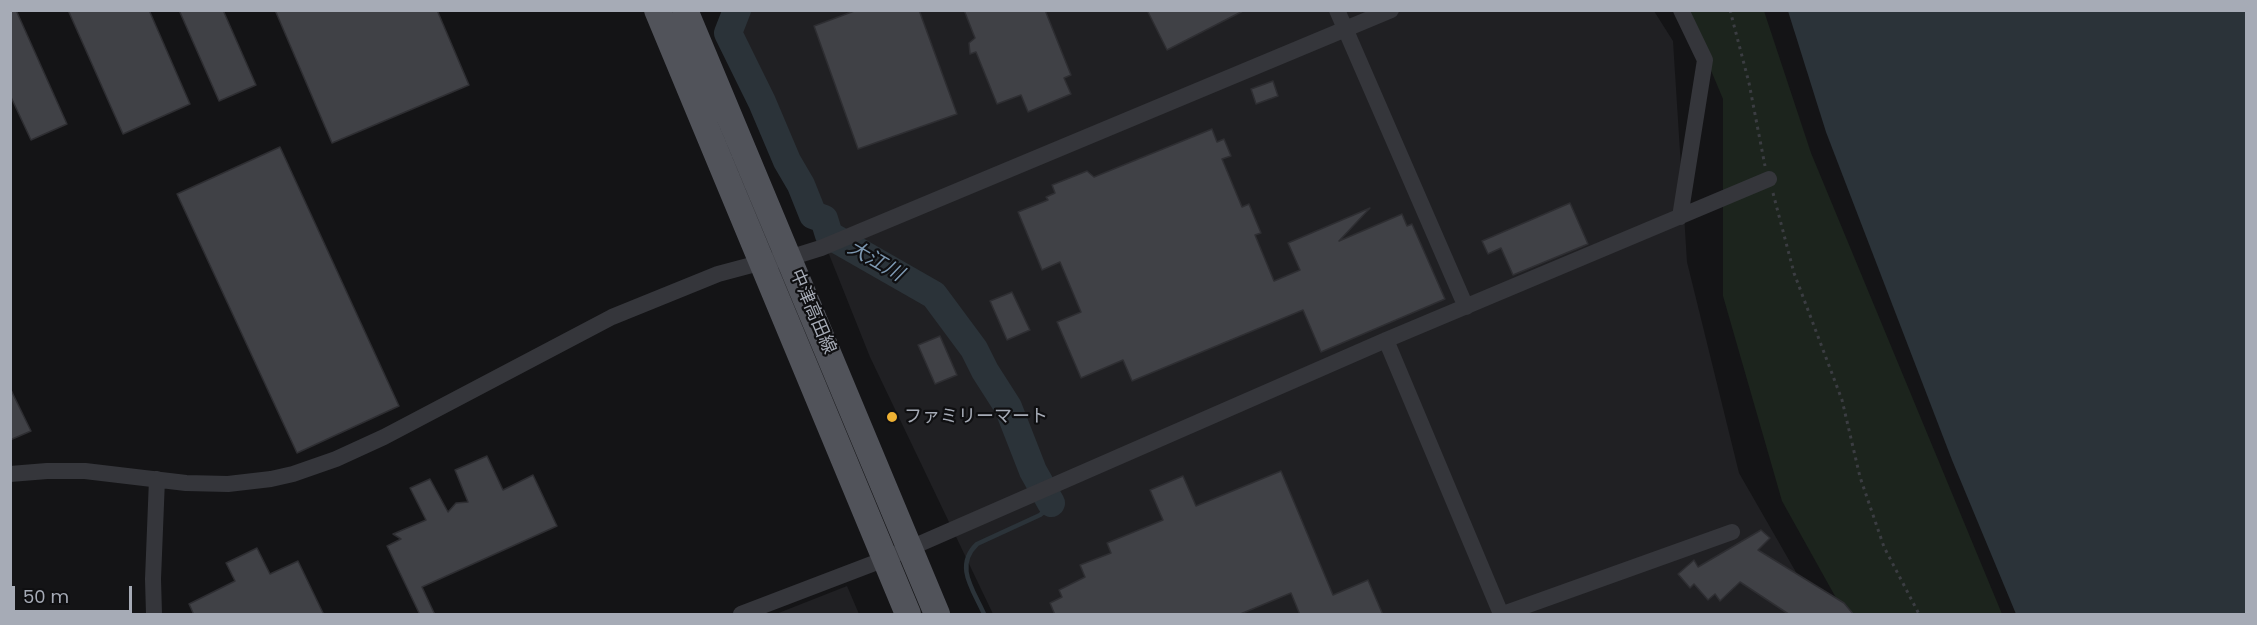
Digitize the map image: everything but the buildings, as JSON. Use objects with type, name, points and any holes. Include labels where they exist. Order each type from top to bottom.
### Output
[{"type":"main road","name":"中津高田線","points":[[657,10],[908,615]]},
{"type":"main road","name":"中津高田線","points":[[685,10],[937,615]]},
{"type":"street","points":[[1337,10],[1466,307]]},
{"type":"street","points":[[10,474],[85,471],[228,484],[272,479],[313,468],[384,437],[612,316],[718,274],[763,262],[789,258],[821,248],[1390,10]]},
{"type":"street","points":[[1680,216],[1705,60],[1682,10]]},
{"type":"street","points":[[741,615],[885,559],[1386,340],[1769,179]]},
{"type":"street","points":[[1386,340],[1502,615],[1732,532]]},
{"type":"street","points":[[154,615],[153,559],[157,479]]},
{"type":"path","points":[[1730,10],[1749,83],[1762,156],[1787,240],[1794,273],[1842,400],[1860,477],[1884,547],[1919,615]]},
{"type":"shaded area","points":[[732,11],[1654,11],[1673,41],[1687,262],[1739,473],[1820,614],[993,614],[870,357]]},
{"type":"shaded area","points":[[1686,11],[1764,11],[1811,153],[2002,614],[1845,614],[1782,501],[1723,296],[1723,99]]},
{"type":"shaded area","points":[[1788,11],[2246,11],[2246,614],[2016,614],[1952,460],[1826,132]]},
{"type":"shaded area","points":[[847,586],[859,614],[776,614]]},
{"type":"waterway","name":"大江川","points":[[737,10],[728,33],[762,102],[787,161],[801,185],[813,215],[824,219],[829,235],[934,295],[974,349],[1008,407],[1033,471],[1051,503]]},
{"type":"waterway","points":[[984,614],[968,578],[966,569],[970,552],[977,544],[1040,515],[1051,503]]},
{"type":"place","name":"ファミリーマート","points":[[892,417]]}]
